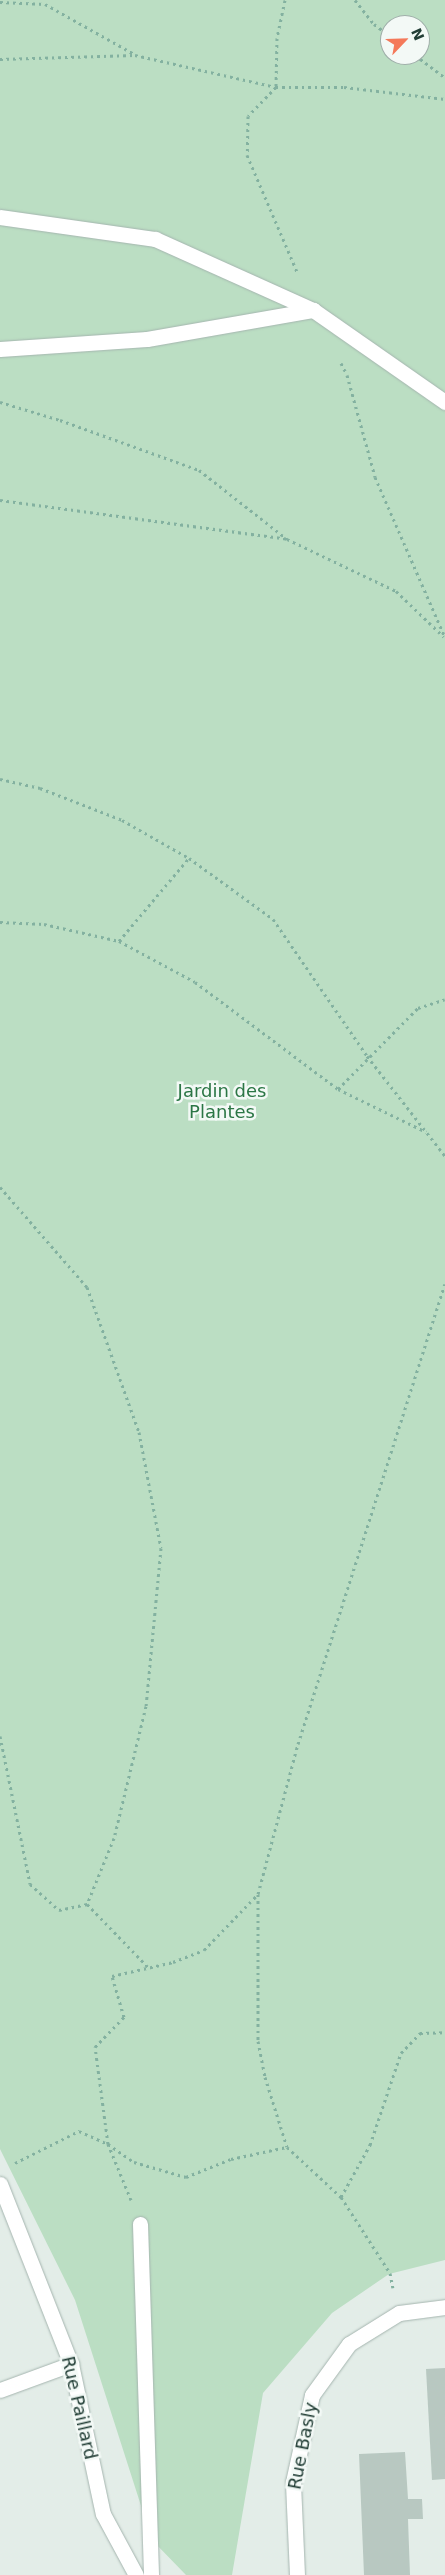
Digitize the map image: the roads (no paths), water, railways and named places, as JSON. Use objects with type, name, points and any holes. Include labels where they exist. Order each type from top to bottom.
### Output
[{"type":"street","points":[[0,217],[155,239],[313,310],[445,402]]},
{"type":"street","points":[[0,349],[148,339],[313,310]]},
{"type":"street","name":"Rue Paillard","points":[[0,2184],[71,2364],[103,2514],[136,2575]]},
{"type":"street","points":[[140,2224],[152,2575]]},
{"type":"street","name":"Rue Basly","points":[[297,2575],[293,2482],[312,2395],[349,2344],[398,2313],[445,2307]]},
{"type":"street","points":[[0,2390],[71,2364]]},
{"type":"park label","name":"Jardin des Plantes","points":[[222,1102]]}]
